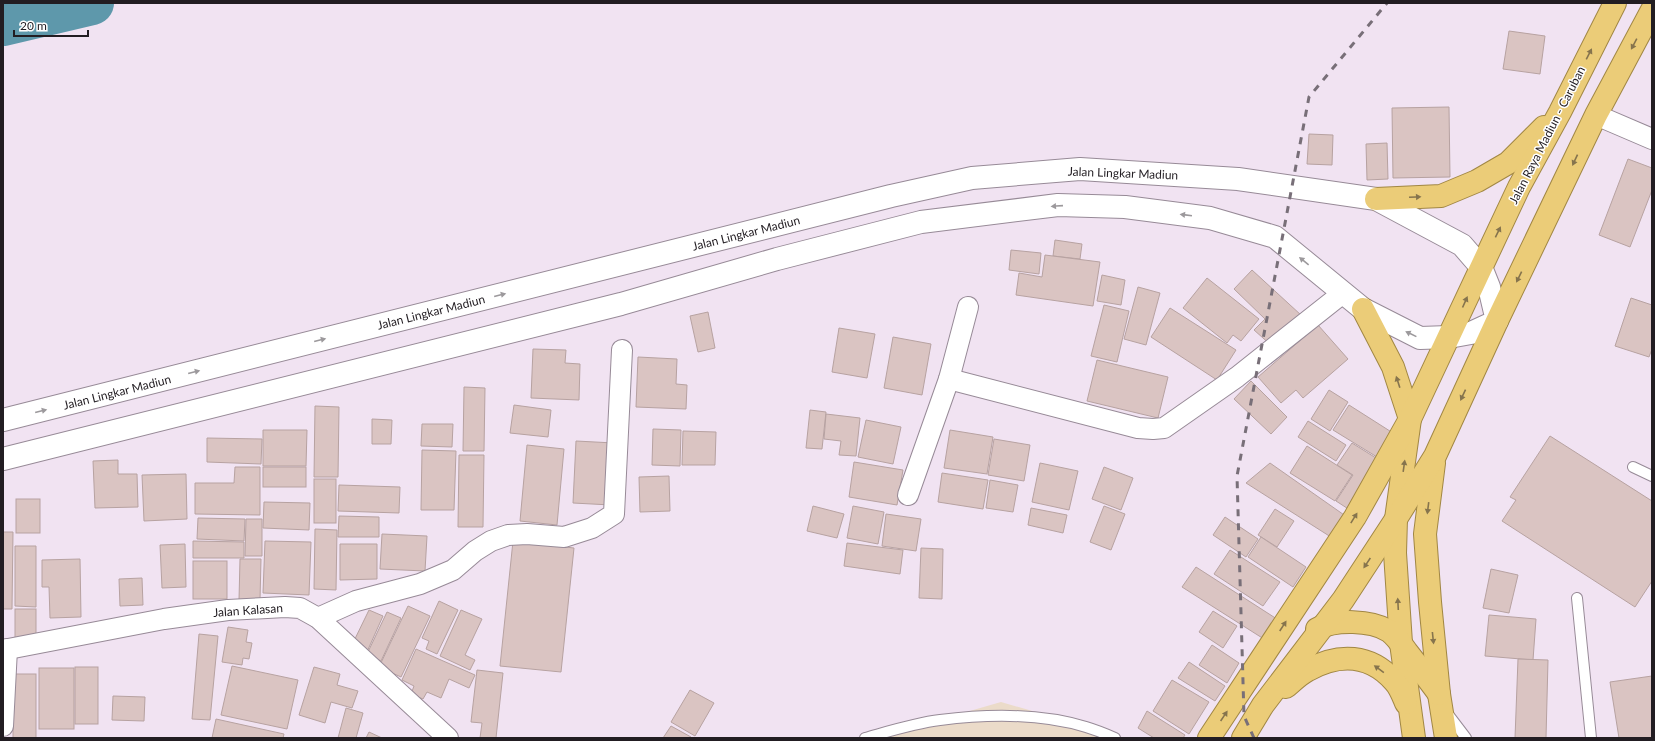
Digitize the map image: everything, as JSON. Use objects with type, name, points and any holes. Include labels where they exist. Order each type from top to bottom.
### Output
[{"type":"highway","name":"Jalan Raya Madiun - Caruban","points":[[1410,420],[1519,187],[1560,112],[1615,3]]},
{"type":"highway","points":[[1243,738],[1263,705],[1343,600],[1435,456],[1497,321],[1596,115],[1652,10]]},
{"type":"highway","points":[[1376,199],[1441,196],[1477,181],[1508,163],[1560,112]]},
{"type":"highway","points":[[1363,309],[1393,367],[1410,420],[1396,519],[1395,553],[1401,643],[1414,738]]},
{"type":"highway","points":[[1209,738],[1355,517],[1410,420]]},
{"type":"highway","points":[[1435,456],[1425,534],[1430,602],[1440,699],[1446,738]]},
{"type":"highway","points":[[1238,694],[1275,659],[1296,642],[1323,626],[1344,622],[1365,622],[1389,631],[1401,643],[1440,699]]},
{"type":"highway","points":[[1263,705],[1307,670],[1327,661],[1352,658],[1376,666],[1395,682],[1410,711]]},
{"type":"main road","name":"Jalan Lingkar Madiun","points":[[3,420],[891,196],[972,178],[1080,169],[1238,179],[1376,199],[1462,245],[1481,267],[1489,287],[1497,321]]},
{"type":"main road","points":[[3,458],[621,304],[777,259],[921,222],[1058,205],[1125,208],[1210,218],[1275,237],[1363,309],[1420,338],[1449,337],[1471,333],[1497,321]]},
{"type":"main road","points":[[765,228],[777,259]]},
{"type":"street","points":[[1596,115],[1652,139]]},
{"type":"street","points":[[949,379],[1138,428],[1164,428],[1237,377],[1343,293]]},
{"type":"street","points":[[908,495],[949,379],[968,307]]},
{"type":"street","points":[[318,618],[356,601],[420,584],[453,570],[475,551],[491,541],[508,535],[527,534],[564,537],[592,528],[614,514],[622,350]]},
{"type":"street","name":"Jalan Kalasan","points":[[5,650],[164,619],[228,610],[285,606],[300,608],[318,618],[448,738]]},
{"type":"street","points":[[3,726],[5,650]]},
{"type":"lane","points":[[1633,466],[1652,476]]},
{"type":"lane","points":[[1577,598],[1591,738]]},
{"type":"lane","points":[[1440,699],[1466,738]]},
{"type":"lane","points":[[866,738],[893,730],[939,720],[980,717],[1023,717],[1054,720],[1086,727],[1115,738]]},
{"type":"shaded area","points":[[1001,702],[1125,738],[876,738]]},
{"type":"building","points":[[1509,31],[1545,36],[1540,74],[1503,69]]},
{"type":"building","points":[[1449,107],[1450,177],[1393,178],[1392,108]]},
{"type":"building","points":[[1309,134],[1333,135],[1332,165],[1307,164]]},
{"type":"building","points":[[1387,143],[1388,179],[1367,180],[1366,144]]},
{"type":"building","points":[[1628,159],[1652,168],[1652,190],[1630,247],[1599,235]]},
{"type":"building","points":[[1055,240],[1082,244],[1080,259],[1053,256]]},
{"type":"building","points":[[1011,250],[1041,253],[1039,274],[1009,270]]},
{"type":"building","points":[[1045,255],[1100,262],[1093,306],[1016,295],[1019,273],[1042,277]]},
{"type":"building","points":[[1252,270],[1301,315],[1272,346],[1254,330],[1265,319],[1234,289]]},
{"type":"building","points":[[1102,275],[1125,280],[1121,305],[1097,301]]},
{"type":"building","points":[[1207,278],[1259,319],[1241,341],[1233,335],[1227,343],[1183,308]]},
{"type":"building","points":[[1138,287],[1160,293],[1146,345],[1124,339]]},
{"type":"building","points":[[1631,298],[1652,305],[1652,349],[1649,357],[1615,346]]},
{"type":"building","points":[[1104,305],[1129,311],[1117,362],[1091,356]]},
{"type":"building","points":[[1170,308],[1236,350],[1217,380],[1151,337]]},
{"type":"building","points":[[708,312],[715,348],[698,352],[690,316]]},
{"type":"building","points":[[1318,325],[1348,359],[1303,398],[1296,390],[1281,403],[1258,377]]},
{"type":"building","points":[[839,328],[875,334],[867,378],[832,372]]},
{"type":"building","points":[[893,337],[931,344],[922,395],[884,388]]},
{"type":"building","points":[[533,349],[566,350],[565,363],[580,364],[579,400],[531,398]]},
{"type":"building","points":[[638,357],[677,359],[676,384],[687,385],[686,409],[636,407]]},
{"type":"building","points":[[1097,360],[1168,377],[1158,418],[1087,401]]},
{"type":"building","points":[[1251,381],[1287,417],[1271,434],[1234,399]]},
{"type":"building","points":[[464,387],[485,388],[484,451],[463,451]]},
{"type":"building","points":[[1329,390],[1348,402],[1330,431],[1311,419]]},
{"type":"building","points":[[514,405],[551,410],[548,437],[510,433]]},
{"type":"building","points":[[1349,405],[1393,433],[1377,457],[1333,430]]},
{"type":"building","points":[[315,406],[339,407],[338,477],[314,477]]},
{"type":"building","points":[[810,410],[826,412],[822,449],[806,448]]},
{"type":"building","points":[[826,414],[860,418],[856,456],[839,455],[841,441],[824,439]]},
{"type":"building","points":[[372,419],[392,420],[391,444],[372,444]]},
{"type":"building","points":[[866,420],[901,427],[893,464],[858,457]]},
{"type":"building","points":[[1308,421],[1346,445],[1336,461],[1298,437]]},
{"type":"building","points":[[422,424],[453,424],[452,447],[421,446]]},
{"type":"building","points":[[653,429],[681,430],[680,466],[652,465]]},
{"type":"building","points":[[263,430],[307,430],[306,466],[263,466]]},
{"type":"building","points":[[950,430],[993,437],[987,474],[944,468]]},
{"type":"building","points":[[683,431],[716,432],[715,465],[682,465]]},
{"type":"building","points":[[1550,436],[1652,501],[1652,581],[1635,607],[1502,521],[1516,500],[1510,497]]},
{"type":"building","points":[[207,438],[262,439],[261,464],[207,462]]},
{"type":"building","points":[[994,439],[1030,445],[1024,481],[988,475]]},
{"type":"building","points":[[576,441],[614,443],[611,505],[573,503]]},
{"type":"building","points":[[1352,443],[1384,463],[1353,512],[1336,501],[1353,475],[1337,465]]},
{"type":"building","points":[[527,445],[564,449],[557,525],[520,521]]},
{"type":"building","points":[[1307,446],[1352,475],[1335,501],[1290,473]]},
{"type":"building","points":[[422,450],[456,451],[454,510],[421,510]]},
{"type":"building","points":[[459,455],[484,455],[483,527],[458,527]]},
{"type":"building","points":[[118,460],[118,474],[137,474],[138,507],[95,508],[93,461]]},
{"type":"building","points":[[854,462],[903,470],[897,505],[849,497]]},
{"type":"building","points":[[1040,463],[1078,471],[1069,510],[1032,502]]},
{"type":"building","points":[[1270,463],[1347,517],[1334,539],[1246,483]]},
{"type":"building","points":[[235,467],[260,467],[260,515],[195,514],[195,483],[234,483]]},
{"type":"building","points":[[263,467],[306,467],[306,487],[263,487]]},
{"type":"building","points":[[1104,467],[1133,478],[1121,510],[1092,499]]},
{"type":"building","points":[[942,473],[988,480],[983,509],[938,502]]},
{"type":"building","points":[[186,474],[187,519],[144,521],[142,475]]},
{"type":"building","points":[[669,476],[670,511],[640,512],[639,477]]},
{"type":"building","points":[[314,479],[336,479],[336,523],[314,523]]},
{"type":"building","points":[[990,480],[1018,485],[1013,512],[986,508]]},
{"type":"building","points":[[339,485],[400,487],[399,513],[338,511]]},
{"type":"building","points":[[16,499],[40,499],[40,533],[16,533]]},
{"type":"building","points":[[264,502],[310,503],[309,530],[263,528]]},
{"type":"building","points":[[813,506],[844,514],[837,538],[807,531]]},
{"type":"building","points":[[853,506],[884,512],[878,544],[847,538]]},
{"type":"building","points":[[1104,506],[1125,514],[1111,550],[1090,542]]},
{"type":"building","points":[[1031,508],[1067,515],[1063,533],[1028,525]]},
{"type":"building","points":[[1275,509],[1294,521],[1277,547],[1258,535]]},
{"type":"building","points":[[886,514],[921,519],[916,551],[882,546]]},
{"type":"building","points":[[339,516],[379,517],[379,537],[338,537]]},
{"type":"building","points":[[1225,517],[1258,539],[1246,557],[1213,535]]},
{"type":"building","points":[[198,518],[245,519],[244,541],[197,539]]},
{"type":"building","points":[[246,519],[262,519],[262,556],[245,556]]},
{"type":"building","points":[[315,529],[337,530],[336,590],[314,589]]},
{"type":"building","points":[[3,532],[13,532],[12,609],[3,609]]},
{"type":"building","points":[[382,534],[427,536],[425,571],[380,569]]},
{"type":"building","points":[[1261,537],[1306,567],[1293,587],[1248,557]]},
{"type":"building","points":[[193,541],[244,542],[244,558],[193,558]]},
{"type":"building","points":[[265,541],[311,542],[309,595],[263,593]]},
{"type":"building","points":[[513,541],[574,548],[561,672],[500,666]]},
{"type":"building","points":[[847,543],[903,550],[900,574],[844,566]]},
{"type":"building","points":[[185,544],[186,587],[162,588],[160,545]]},
{"type":"building","points":[[340,544],[377,544],[377,579],[340,580]]},
{"type":"building","points":[[15,546],[36,546],[36,607],[15,606]]},
{"type":"building","points":[[921,548],[943,549],[942,599],[919,598]]},
{"type":"building","points":[[1230,550],[1280,582],[1263,606],[1214,574]]},
{"type":"building","points":[[80,559],[81,617],[50,618],[49,587],[42,587],[42,560]]},
{"type":"building","points":[[240,559],[261,559],[260,600],[239,600]]},
{"type":"building","points":[[193,561],[227,561],[227,599],[193,599]]},
{"type":"building","points":[[1196,567],[1280,621],[1267,641],[1182,587]]},
{"type":"building","points":[[1491,569],[1518,575],[1509,613],[1483,608]]},
{"type":"building","points":[[142,578],[143,605],[120,606],[119,579]]},
{"type":"building","points":[[439,601],[458,610],[437,654],[426,649],[429,641],[422,638]]},
{"type":"building","points":[[408,606],[430,616],[401,677],[379,667]]},
{"type":"building","points":[[15,609],[36,609],[36,639],[15,639]]},
{"type":"building","points":[[369,610],[383,616],[366,654],[351,647]]},
{"type":"building","points":[[461,610],[482,619],[465,655],[475,660],[470,670],[440,656]]},
{"type":"building","points":[[1213,611],[1237,626],[1223,648],[1199,632]]},
{"type":"building","points":[[387,612],[401,618],[381,661],[367,654]]},
{"type":"building","points":[[1489,615],[1536,619],[1533,660],[1485,656]]},
{"type":"building","points":[[228,627],[248,630],[246,642],[252,643],[249,659],[243,658],[242,665],[222,662]]},
{"type":"building","points":[[199,634],[218,636],[210,720],[192,719]]},
{"type":"building","points":[[1212,645],[1239,663],[1227,683],[1199,665]]},
{"type":"building","points":[[416,649],[475,675],[469,688],[449,679],[441,698],[427,692],[423,699],[411,694],[414,686],[402,680]]},
{"type":"building","points":[[1518,659],[1548,660],[1546,738],[1515,738]]},
{"type":"building","points":[[1189,662],[1225,686],[1215,701],[1178,678]]},
{"type":"building","points":[[232,666],[298,680],[287,729],[221,715]]},
{"type":"building","points":[[75,667],[98,667],[98,724],[75,724]]},
{"type":"building","points":[[314,667],[340,674],[337,685],[358,691],[352,708],[331,702],[325,723],[299,715]]},
{"type":"building","points":[[39,668],[74,668],[74,729],[39,729]]},
{"type":"building","points":[[477,670],[503,673],[496,738],[480,738],[482,723],[471,722]]},
{"type":"building","points":[[13,674],[36,674],[36,738],[13,738]]},
{"type":"building","points":[[1652,676],[1652,738],[1619,738],[1610,682]]},
{"type":"building","points":[[1172,680],[1209,702],[1189,734],[1153,711]]},
{"type":"building","points":[[690,690],[714,703],[695,736],[671,722]]},
{"type":"building","points":[[113,696],[145,697],[144,721],[112,720]]},
{"type":"building","points":[[346,708],[363,713],[356,738],[338,738]]},
{"type":"building","points":[[1147,711],[1185,735],[1183,738],[1154,738],[1138,728]]},
{"type":"building","points":[[216,719],[284,734],[283,738],[212,738]]},
{"type":"building","points":[[671,726],[691,737],[663,738]]},
{"type":"building","points":[[369,732],[382,738],[366,738]]},
{"type":"waterway","points":[[3,24],[92,3]]},
{"type":"railway","points":[[1254,738],[1244,716],[1237,476],[1309,97],[1387,3]]}]
